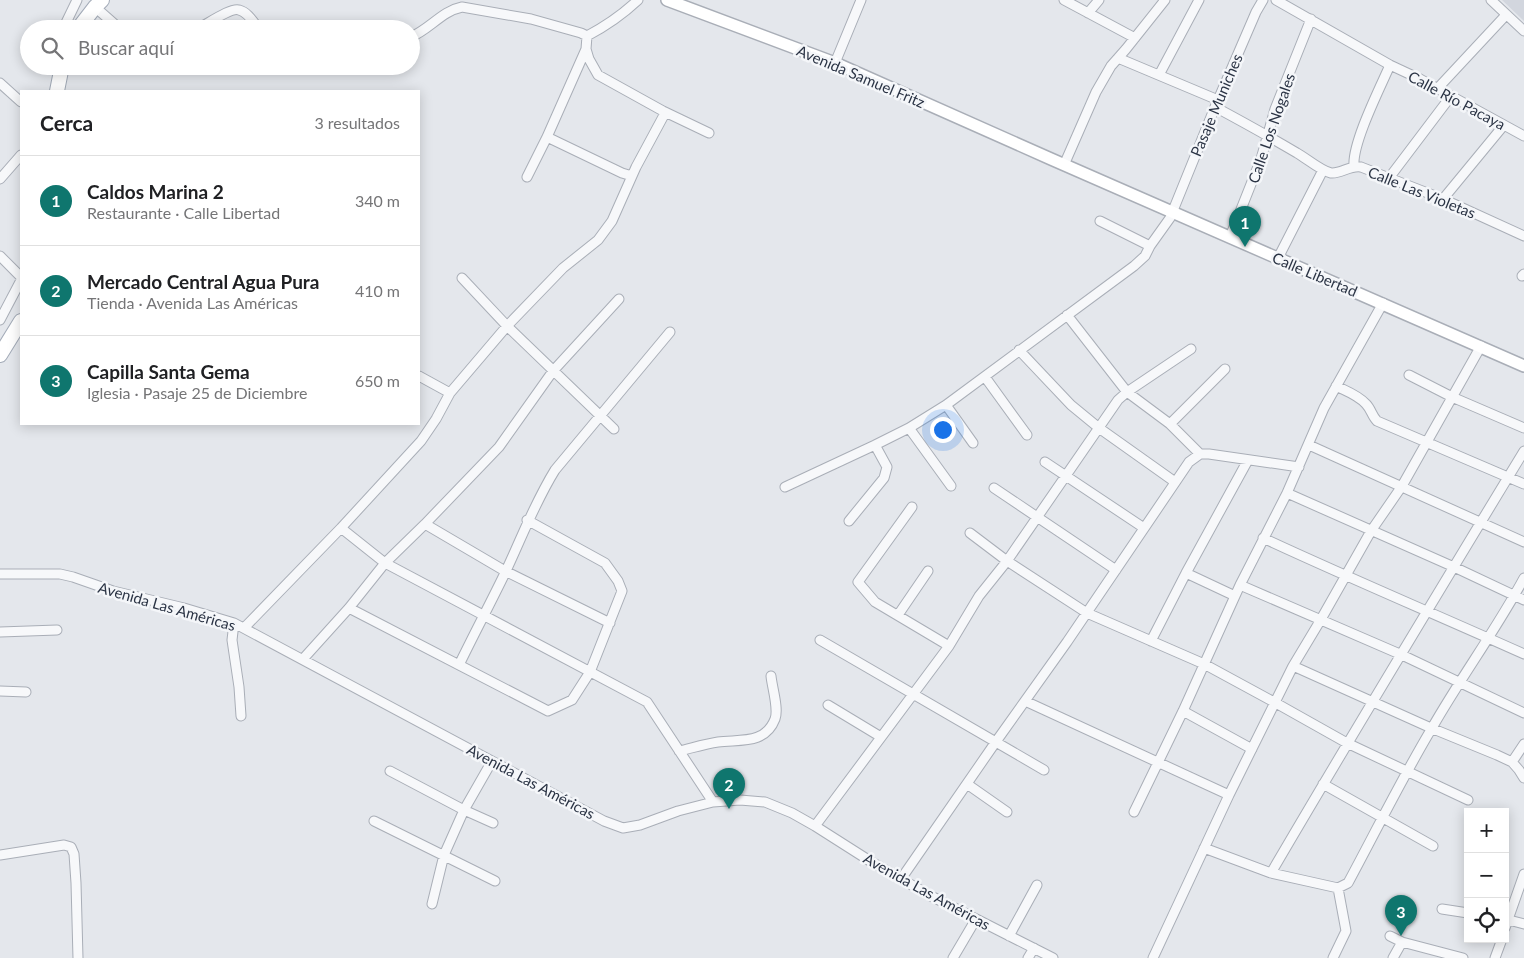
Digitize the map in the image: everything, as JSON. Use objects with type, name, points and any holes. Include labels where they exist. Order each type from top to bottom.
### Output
[{"type":"main road","points":[[86,20],[99,4]]},
{"type":"main road","points":[[57,90],[60,75]]},
{"type":"main road","points":[[0,355],[20,323]]},
{"type":"street","points":[[67,20],[77,0]]},
{"type":"street","points":[[587,36],[604,27],[638,0]]},
{"type":"street","name":"Avenida Samuel Fritz","points":[[667,0],[835,63],[1051,159]]},
{"type":"street","points":[[835,63],[861,0]]},
{"type":"street","points":[[1064,0],[1135,38]]},
{"type":"street","points":[[1088,13],[1099,0]]},
{"type":"street","points":[[1064,165],[1096,92],[1111,66],[1165,0]]},
{"type":"street","points":[[1159,75],[1199,0]]},
{"type":"street","name":"Pasaje Muniches","points":[[785,487],[909,428],[946,405],[1145,256],[1170,218],[1216,104],[1263,0]]},
{"type":"street","name":"Calle Río Pacaya","points":[[1276,0],[1390,65],[1524,135]]},
{"type":"street","points":[[1491,0],[1524,31]]},
{"type":"street","points":[[99,4],[112,20]]},
{"type":"street","points":[[420,34],[446,12],[462,7],[531,19],[587,36]]},
{"type":"street","points":[[214,20],[232,10],[240,10],[251,20]]},
{"type":"street","points":[[1437,89],[1506,15]]},
{"type":"street","name":"Calle Los Nogales","points":[[1230,237],[1261,159],[1275,108],[1311,19]]},
{"type":"street","points":[[527,177],[586,49],[587,36]]},
{"type":"street","points":[[586,49],[598,75],[663,112],[709,133]]},
{"type":"street","points":[[1118,58],[1159,75],[1216,104],[1323,170],[1278,258]]},
{"type":"street","points":[[1354,166],[1354,157],[1359,142],[1390,65]]},
{"type":"street","points":[[0,84],[20,101]]},
{"type":"street","points":[[1389,178],[1451,96]]},
{"type":"street","points":[[244,628],[342,528],[421,441],[436,420],[450,392],[507,326],[563,268],[598,240],[612,221],[632,176],[664,114],[663,112]]},
{"type":"street","points":[[1443,200],[1504,125]]},
{"type":"street","points":[[547,137],[632,176]]},
{"type":"street","points":[[0,180],[20,156]]},
{"type":"street","name":"Calle Libertad","points":[[1051,159],[1524,366]]},
{"type":"street","name":"Calle Las Violetas","points":[[1323,170],[1332,173],[1354,166],[1443,200],[1524,236]]},
{"type":"street","points":[[1100,221],[1150,246]]},
{"type":"street","points":[[0,256],[20,277]]},
{"type":"street","points":[[462,278],[507,326],[614,429]]},
{"type":"street","points":[[0,320],[20,280]]},
{"type":"street","points":[[303,659],[349,608],[385,563],[426,524],[499,447],[554,372],[619,300]]},
{"type":"street","points":[[1134,812],[1240,585],[1287,493],[1324,408],[1383,303]]},
{"type":"street","points":[[1067,315],[1127,392],[1170,424],[1200,454]]},
{"type":"street","points":[[459,665],[505,572],[527,520],[555,470],[670,332]]},
{"type":"street","points":[[1153,958],[1229,795],[1293,666],[1371,531],[1402,486],[1481,346]]},
{"type":"street","points":[[815,826],[949,646],[980,596],[1007,561],[1118,400],[1191,349]]},
{"type":"street","points":[[1019,350],[1071,405],[1099,428],[1175,482]]},
{"type":"street","points":[[1170,424],[1225,369]]},
{"type":"street","points":[[1409,374],[1452,397],[1524,428]]},
{"type":"street","points":[[420,377],[450,392]]},
{"type":"street","points":[[985,377],[1027,435]]},
{"type":"street","points":[[1336,386],[1365,403],[1373,417],[1378,421],[1524,484]]},
{"type":"street","points":[[946,405],[973,443]]},
{"type":"street","points":[[909,428],[951,486]]},
{"type":"street","points":[[849,521],[884,478],[887,467],[875,445]]},
{"type":"street","points":[[1309,445],[1524,542]]},
{"type":"street","points":[[1271,873],[1347,743],[1524,451]]},
{"type":"street","points":[[901,879],[1189,462],[1200,454],[1209,454],[1299,467]]},
{"type":"street","points":[[1151,641],[1248,460]]},
{"type":"street","points":[[1045,462],[1144,528]]},
{"type":"street","points":[[994,488],[1116,570]]},
{"type":"street","points":[[1287,493],[1524,600]]},
{"type":"street","points":[[912,507],[858,582],[875,602],[949,646]]},
{"type":"street","points":[[349,608],[548,711],[572,700],[590,672],[622,591],[618,581],[605,563],[527,520]]},
{"type":"street","points":[[426,524],[505,572],[610,623]]},
{"type":"street","points":[[342,528],[385,563],[647,702],[713,802]]},
{"type":"street","points":[[970,533],[1007,561],[1086,613],[1204,664],[1347,743],[1468,800]]},
{"type":"street","points":[[1263,538],[1524,654]]},
{"type":"street","points":[[898,615],[928,571]]},
{"type":"street","name":"Avenida Las Américas","points":[[0,574],[60,574],[113,591],[184,608],[244,628],[604,820],[623,828],[640,825],[678,811],[713,802],[740,800],[765,802],[792,813],[815,826],[929,895],[1053,958]]},
{"type":"street","points":[[1186,574],[1235,596]]},
{"type":"street","points":[[1204,848],[1271,873],[1338,888],[1348,883],[1431,728],[1489,638],[1524,578]]},
{"type":"street","points":[[1240,585],[1402,655],[1524,713]]},
{"type":"street","points":[[234,624],[232,640],[241,716]]},
{"type":"street","points":[[0,632],[57,630]]},
{"type":"street","points":[[820,640],[1044,770]]},
{"type":"street","points":[[1293,666],[1512,762],[1524,778]]},
{"type":"street","points":[[679,751],[718,742],[745,741],[757,738],[768,730],[776,718],[771,676]]},
{"type":"street","points":[[0,691],[26,692]]},
{"type":"street","points":[[1025,701],[1229,795]]},
{"type":"street","points":[[828,705],[881,737]]},
{"type":"street","points":[[1183,710],[1252,749]]},
{"type":"street","points":[[1512,762],[1524,744]]},
{"type":"street","points":[[432,904],[444,855],[464,810],[492,760]]},
{"type":"street","points":[[390,771],[493,823]]},
{"type":"street","points":[[967,784],[1007,812]]},
{"type":"street","points":[[1323,784],[1433,846]]},
{"type":"street","points":[[374,821],[495,881]]},
{"type":"street","points":[[0,855],[64,845],[71,847],[74,854],[76,882],[78,958]]},
{"type":"street","points":[[1509,914],[1524,874]]},
{"type":"street","points":[[1009,936],[1037,885]]},
{"type":"street","points":[[1333,958],[1346,931],[1338,888]]},
{"type":"street","points":[[1442,909],[1464,912]]},
{"type":"street","points":[[953,958],[976,919]]},
{"type":"street","points":[[1509,922],[1524,924]]},
{"type":"street","points":[[1390,936],[1402,942],[1458,957]]},
{"type":"street","points":[[1393,958],[1402,942]]},
{"type":"street","points":[[1495,958],[1501,943]]},
{"type":"street","points":[[1028,958],[1034,948]]},
{"type":"shaded area","points":[[1502,0],[1524,0],[1524,21]]},
{"type":"place","name":"Caldos Marina 2","points":[[1245,247]]},
{"type":"place","name":"Mercado Central Agua Pura","points":[[729,809]]},
{"type":"place","name":"Capilla Santa Gema","points":[[1401,936]]}]
